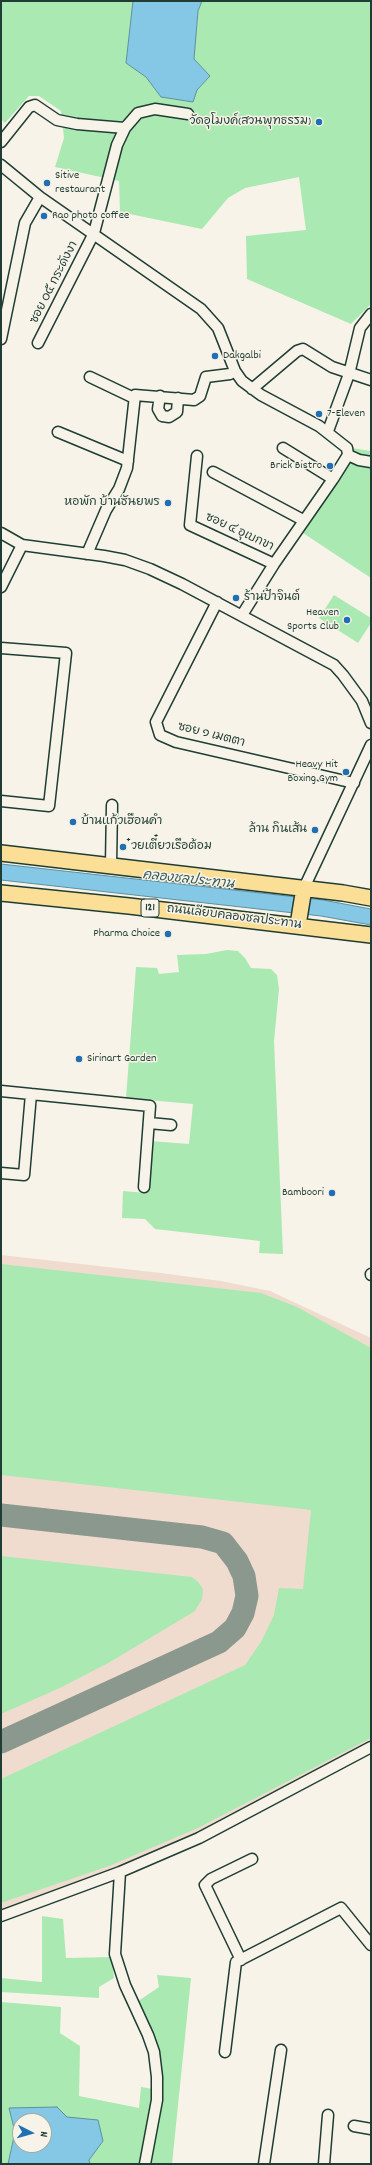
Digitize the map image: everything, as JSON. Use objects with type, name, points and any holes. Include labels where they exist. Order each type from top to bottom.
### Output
[{"type":"main road","points":[[1,853],[111,865],[303,891],[343,892],[371,898]]},
{"type":"main road","points":[[299,920],[303,891]]},
{"type":"main road","name":"ถนนเลียบคลองชลประทาน","points":[[1,893],[299,920],[371,935]]},
{"type":"street","points":[[1,142],[29,107],[35,105],[58,120],[77,124],[124,128],[138,113],[155,109],[188,114]]},
{"type":"street","name":"ซอย ๐๕ กระดังงา","points":[[38,344],[94,233],[117,145],[124,128]]},
{"type":"street","points":[[1,165],[40,197],[94,233],[201,309],[212,319],[218,328],[235,371],[242,381],[252,389],[328,431],[347,448],[348,455],[333,479],[303,520],[242,615]]},
{"type":"street","points":[[1,339],[4,315],[25,223],[40,197]]},
{"type":"street","points":[[328,431],[349,374],[360,328],[371,314]]},
{"type":"street","points":[[252,389],[297,351],[303,349],[332,367],[349,374],[371,380]]},
{"type":"street","points":[[87,554],[106,510],[119,489],[128,461],[134,398],[138,394],[178,398],[198,398],[206,377],[230,374],[235,371]]},
{"type":"street","points":[[90,377],[134,398]]},
{"type":"street","points":[[160,396],[158,409],[162,416],[170,417],[177,412],[178,398]]},
{"type":"street","points":[[58,432],[128,461]]},
{"type":"street","points":[[283,448],[333,479]]},
{"type":"street","points":[[348,455],[359,460],[371,462]]},
{"type":"street","name":"ซอย ๔ อุเบกขา","points":[[197,456],[190,525],[274,564]]},
{"type":"street","points":[[213,472],[303,520]]},
{"type":"street","points":[[1,533],[22,545],[125,560],[150,569],[217,602],[334,665],[362,701],[371,723]]},
{"type":"street","points":[[1,587],[22,545]]},
{"type":"street","name":"ซอย ๑ เมตตา","points":[[217,602],[156,722],[160,735],[176,742],[354,783]]},
{"type":"street","points":[[1,648],[66,653],[49,806],[1,801]]},
{"type":"street","points":[[303,891],[371,745]]},
{"type":"street","points":[[111,865],[112,805]]},
{"type":"street","points":[[1,1091],[150,1106],[144,1186]]},
{"type":"street","points":[[1,1173],[24,1175],[31,1094]]},
{"type":"street","points":[[149,1123],[171,1125]]},
{"type":"street","points":[[1,1916],[120,1872],[199,1838],[371,1747]]},
{"type":"street","points":[[241,1960],[205,1885],[211,1878],[252,1859]]},
{"type":"street","points":[[120,1872],[115,1954],[125,1985],[148,2035],[154,2052],[157,2076],[157,2100],[145,2164]]},
{"type":"street","points":[[225,2052],[236,1962],[341,1908],[371,1945]]},
{"type":"street","points":[[264,2164],[281,2050]]},
{"type":"street","points":[[324,2164],[328,2115]]},
{"type":"street","points":[[354,2126],[371,2129]]},
{"type":"shaded area","points":[[1,1255],[221,1281],[270,1291],[371,1338],[371,1742],[199,1834],[69,1887],[1,1911]]},
{"type":"green space","points":[[1,1],[133,1],[126,63],[146,77],[161,97],[193,102],[197,90],[210,76],[194,59],[198,11],[202,1],[371,1],[371,304],[351,324],[247,279],[246,236],[306,230],[299,177],[245,188],[228,198],[202,229],[120,212],[119,181],[55,167],[64,138],[61,111],[39,96],[29,96],[5,123],[1,119]]},
{"type":"green space","points":[[352,448],[371,451],[371,578],[303,533],[343,471]]},
{"type":"green space","name":"Heaven Sports Club","points":[[334,595],[371,618],[371,623],[358,643],[319,618]]},
{"type":"green space","points":[[227,950],[238,951],[245,958],[251,968],[271,969],[277,975],[279,989],[274,1041],[283,1254],[259,1253],[260,1241],[155,1229],[145,1219],[122,1218],[123,1191],[146,1193],[150,1141],[189,1144],[193,1104],[126,1098],[136,967],[157,968],[159,974],[179,972],[177,955],[206,954]]},
{"type":"green space","points":[[1,1264],[261,1293],[297,1307],[371,1348],[371,1738],[198,1828],[109,1866],[1,1903],[1,1779],[245,1665],[261,1642],[274,1615],[279,1588],[303,1589],[311,1510],[1,1475]]},
{"type":"green space","points":[[1,1556],[192,1577],[203,1589],[202,1599],[195,1611],[110,1662],[62,1687],[1,1714]]},
{"type":"green space","points":[[42,1916],[63,1919],[66,1958],[112,1957],[114,1978],[99,1987],[99,1998],[1,1992],[1,1978],[42,1982]]},
{"type":"green space","points":[[157,1975],[191,1978],[172,2164],[147,2164],[160,2096],[137,2002],[159,1987]]},
{"type":"green space","points":[[1,2002],[61,2007],[60,2033],[80,2046],[79,2096],[139,2108],[141,2087],[153,2089],[139,2164],[90,2164],[89,2160],[103,2141],[67,2117],[52,2115],[52,2113],[41,2113],[9,2108],[12,2120],[12,2146],[8,2164],[1,2164]]},
{"type":"water","points":[[133,1],[202,1],[198,11],[194,59],[210,76],[197,90],[193,102],[161,97],[146,77],[126,63]]},
{"type":"water","points":[[1,864],[323,900],[371,909],[371,925],[321,916],[1,880]]},
{"type":"water","points":[[57,2107],[67,2117],[98,2120],[103,2141],[89,2160],[90,2164],[8,2164],[12,2146],[12,2153],[52,2153],[52,2113],[12,2113],[12,2120],[9,2108]]},
{"type":"taxiway","points":[[1,1515],[202,1537],[223,1543],[237,1561],[244,1576],[247,1596],[243,1613],[235,1628],[219,1642],[1,1742]]},
{"type":"place","name":"วัดอุโมงค์(สวนพุทธรรม)","points":[[319,122]]},
{"type":"place","name":"Sitive restaurant","points":[[47,183]]},
{"type":"place","name":"Rao photo coffee","points":[[44,216]]},
{"type":"place","name":"Dakgalbi","points":[[215,356]]},
{"type":"place","name":"7-Eleven","points":[[319,414]]},
{"type":"place","name":"Brick Bistro","points":[[330,466]]},
{"type":"place","name":"หอพัก บ้านธันยพร","points":[[168,503]]},
{"type":"place","name":"ร้านป้าจินต์","points":[[236,598]]},
{"type":"place","name":"Heaven Sports Club","points":[[347,620]]},
{"type":"place","name":"Heavy Hit Boxing Gym","points":[[346,772]]},
{"type":"place","name":"บ้านแก้วเฮือนคำ","points":[[73,822]]},
{"type":"place","name":"ล้าน กินเส้น","points":[[315,830]]},
{"type":"place","name":"๋วยเตี๋ยวเรือต้อม","points":[[123,847]]},
{"type":"place","name":"Pharma Choice","points":[[168,934]]},
{"type":"place","name":"Sirinart Garden","points":[[79,1059]]},
{"type":"place","name":"Bamboori","points":[[332,1193]]},
{"type":"water label","name":"คลองชลประทาน","points":[[188,881]]}]
